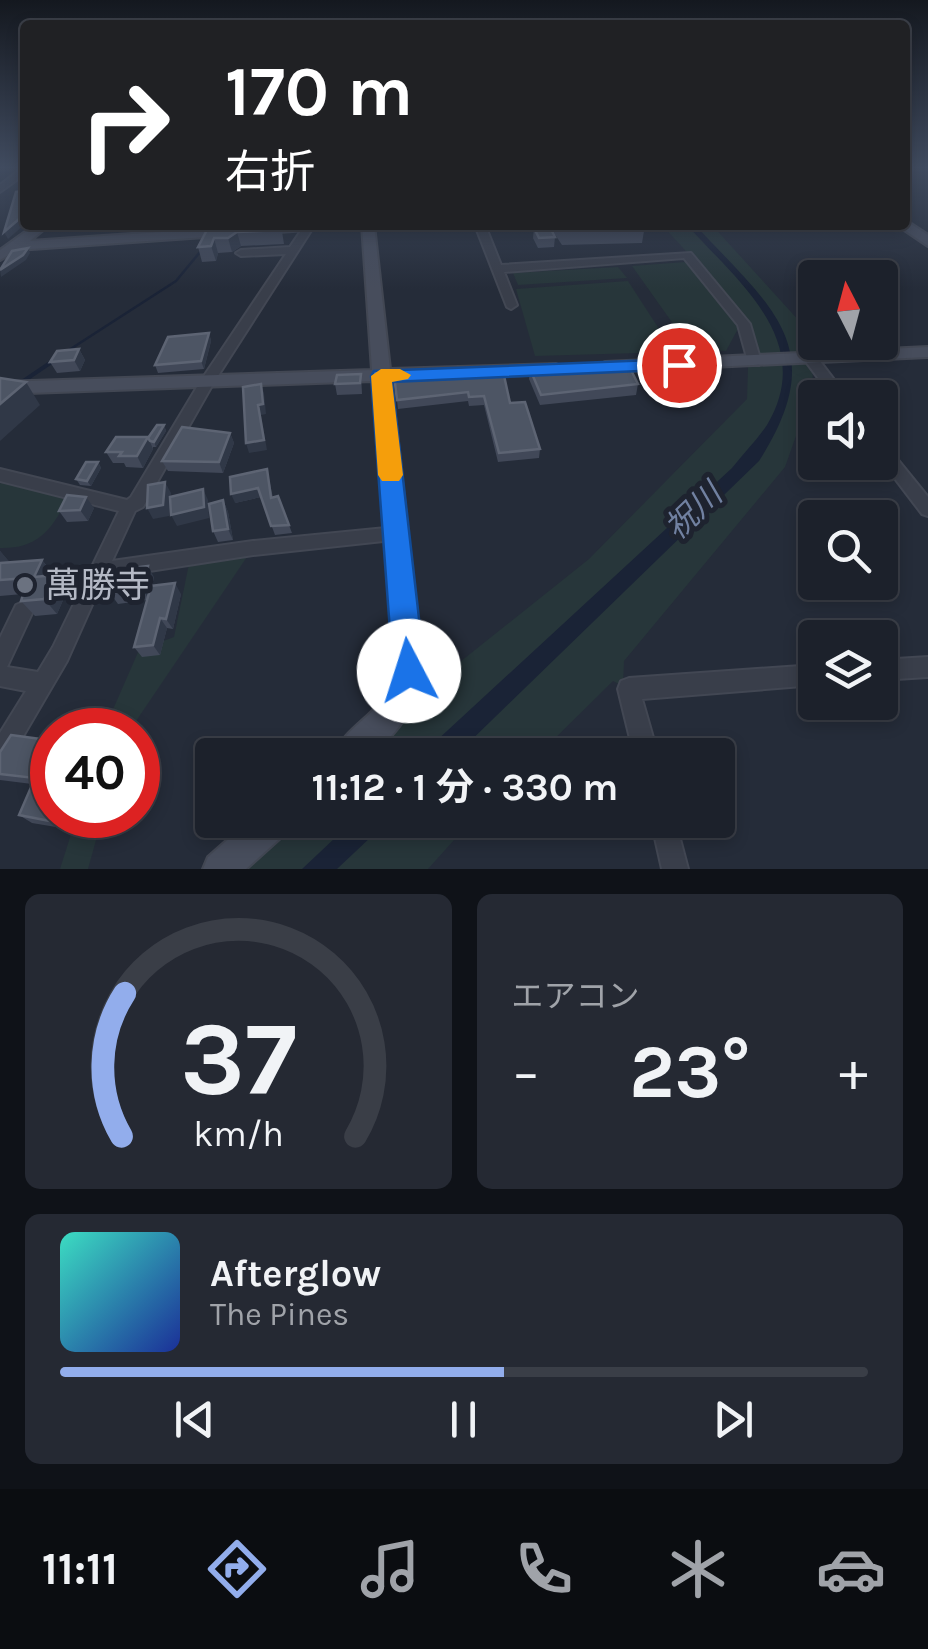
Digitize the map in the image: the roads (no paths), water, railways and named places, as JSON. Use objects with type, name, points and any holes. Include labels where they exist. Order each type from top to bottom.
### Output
[{"type":"street","points":[[0,256],[35,230]]},
{"type":"street","points":[[8,247],[252,230]]},
{"type":"street","points":[[0,754],[43,682],[129,507],[137,502],[207,382],[306,230]]},
{"type":"street","points":[[368,230],[407,686],[396,714],[368,738]]},
{"type":"street","points":[[482,230],[511,305]]},
{"type":"street","points":[[241,254],[293,250]]},
{"type":"street","points":[[497,269],[687,255],[744,324],[760,362]]},
{"type":"street","points":[[898,354],[928,352]]},
{"type":"street","points":[[0,388],[798,360]]},
{"type":"street","points":[[811,360],[826,380]]},
{"type":"street","points":[[898,471],[928,509]]},
{"type":"street","points":[[3,479],[129,507]]},
{"type":"street","points":[[98,571],[252,548],[396,534]]},
{"type":"street","points":[[0,660],[23,612]]},
{"type":"street","points":[[898,669],[928,667]]},
{"type":"street","points":[[0,676],[43,682]]},
{"type":"street","points":[[641,738],[628,689],[798,676]]},
{"type":"street","points":[[220,869],[255,838]]},
{"type":"street","points":[[668,838],[676,869]]},
{"type":"water","name":"祝川","points":[[692,230],[700,230],[748,281],[783,331],[791,358],[791,388],[780,422],[759,461],[474,738],[439,738],[732,468],[767,425],[780,395],[783,366],[765,314]]},
{"type":"water","points":[[335,838],[370,838],[337,869],[302,869]]},
{"type":"waterway","points":[[69,350],[176,281],[200,252]]},
{"type":"waterway","points":[[19,384],[53,361]]},
{"type":"place","name":"萬勝寺","points":[[25,585]]}]
